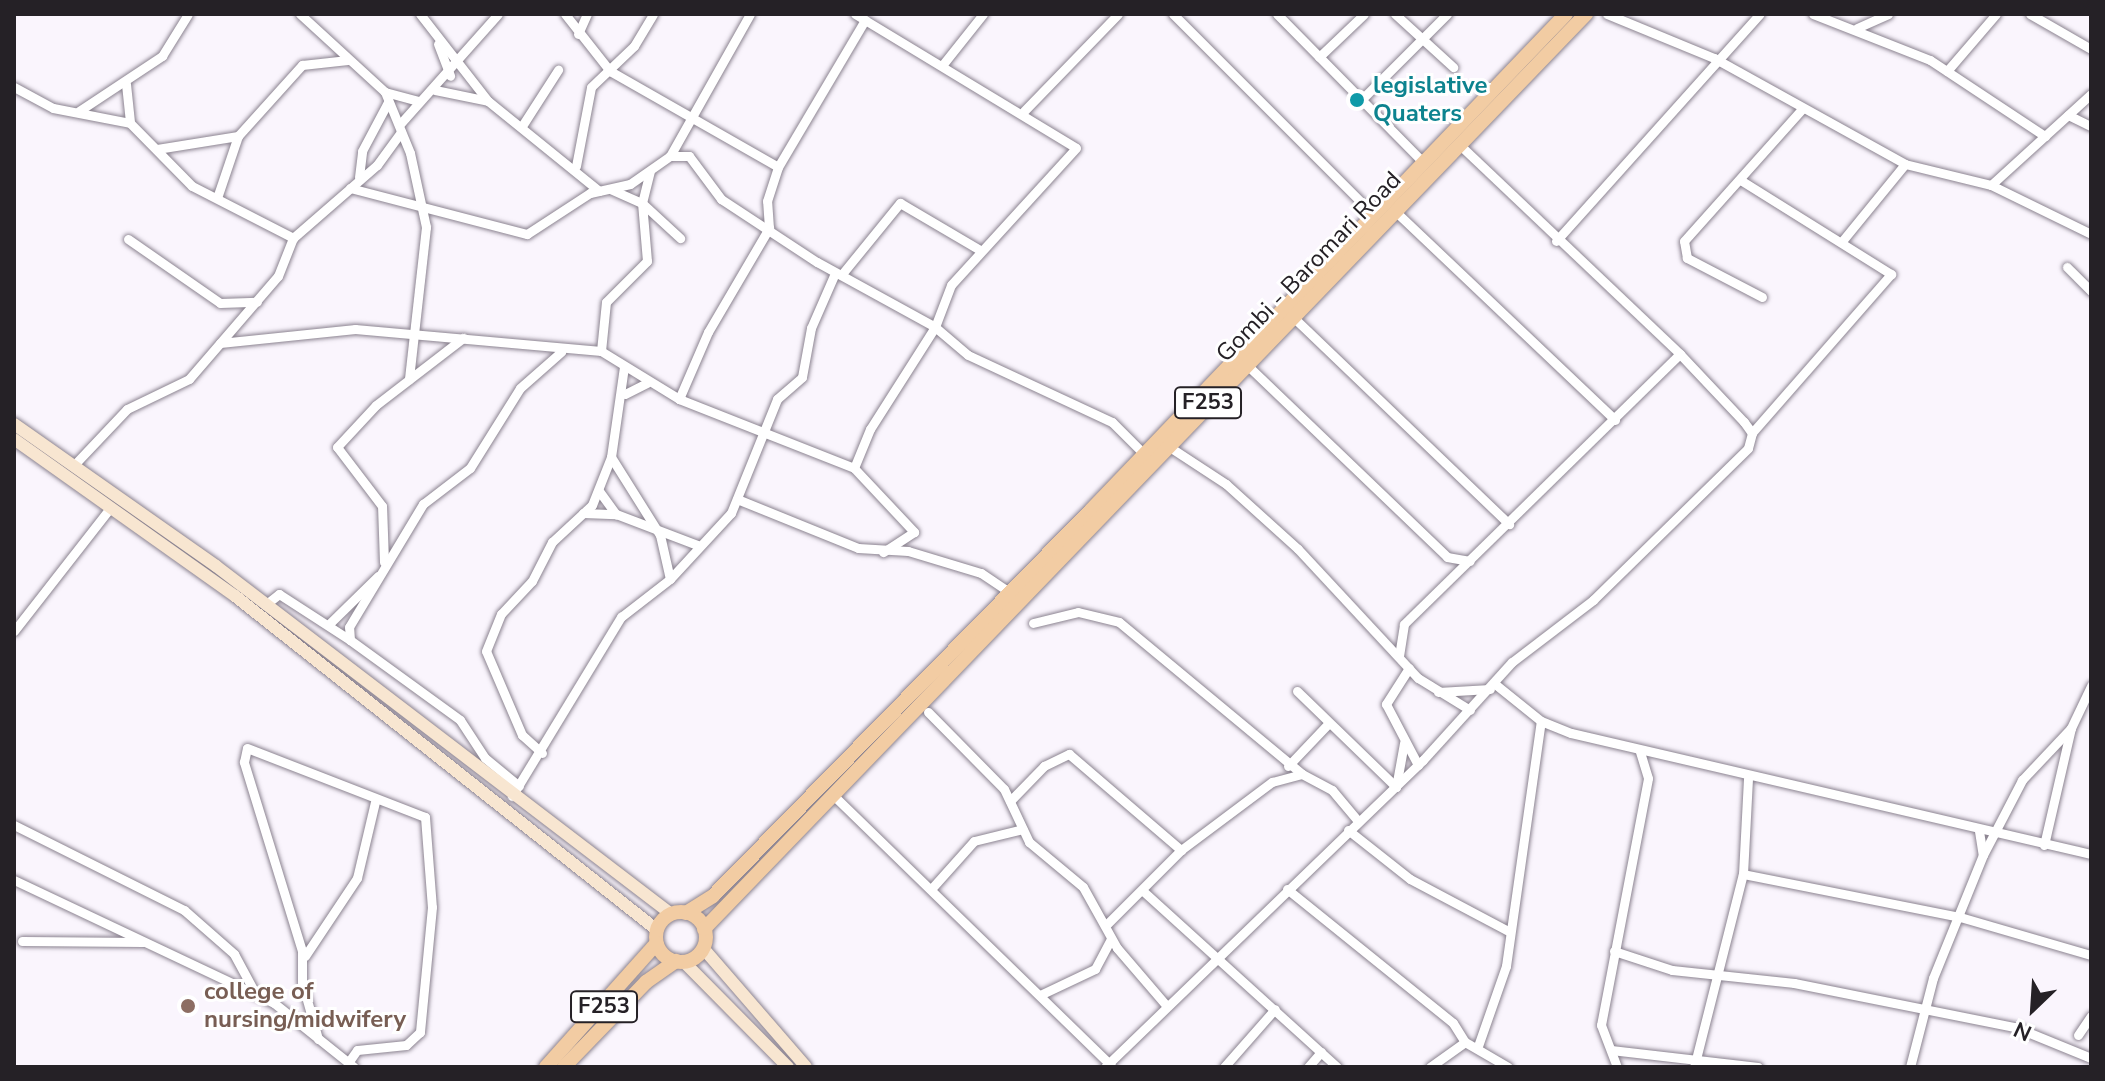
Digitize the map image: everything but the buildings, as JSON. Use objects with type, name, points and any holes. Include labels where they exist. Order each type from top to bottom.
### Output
[{"type":"main road","name":"Gombi - Baromari Road","points":[[825,788],[1163,442],[1373,214],[1586,14]]},
{"type":"main road","name":"Gombi - Baromari Road","points":[[825,788],[1008,591],[1143,453],[1163,442],[1246,364],[1460,145],[1562,16]]},
{"type":"main road","points":[[14,424],[515,791],[671,914],[686,913],[704,929],[703,948],[806,1067]]},
{"type":"main road","points":[[14,439],[111,507],[657,936],[788,1067]]},
{"type":"main road","name":"F253","points":[[686,913],[713,896],[825,788]]},
{"type":"main road","name":"F253","points":[[704,929],[825,788]]},
{"type":"main road","name":"F253","points":[[546,1067],[657,936],[671,914]]},
{"type":"main road","name":"F253","points":[[564,1067],[646,982],[703,948]]},
{"type":"street","points":[[79,111],[126,84],[162,56],[188,14]]},
{"type":"street","points":[[300,14],[386,97],[400,128],[426,227],[410,334],[408,380]]},
{"type":"street","points":[[420,14],[437,41],[450,76]]},
{"type":"street","points":[[74,465],[107,425],[179,387],[233,330],[278,276],[293,238],[350,188],[400,128],[418,101],[450,76],[498,14]]},
{"type":"street","points":[[565,14],[610,71],[778,167]]},
{"type":"street","points":[[578,34],[587,14]]},
{"type":"street","points":[[576,166],[586,100],[653,14]]},
{"type":"street","points":[[350,188],[527,234],[599,191],[650,171],[670,156],[750,14]]},
{"type":"street","points":[[854,468],[875,420],[935,327],[951,285],[978,249],[1035,199],[1076,148],[1024,111],[855,14]]},
{"type":"street","points":[[944,63],[983,14]]},
{"type":"street","points":[[1173,14],[1373,214]]},
{"type":"street","points":[[1319,57],[1364,14]]},
{"type":"street","points":[[1395,14],[1453,67]]},
{"type":"street","points":[[1361,100],[1447,14]]},
{"type":"street","points":[[1607,14],[1714,58],[1905,164],[1991,185],[2091,234]]},
{"type":"street","points":[[1556,241],[1714,58],[1760,14]]},
{"type":"street","points":[[1813,14],[1857,28],[1947,71],[2045,136]]},
{"type":"street","points":[[1857,28],[1888,14]]},
{"type":"street","points":[[1947,71],[1996,14]]},
{"type":"street","points":[[2030,14],[2091,49]]},
{"type":"street","points":[[1024,111],[1113,15]]},
{"type":"street","points":[[1282,16],[1424,163]]},
{"type":"street","points":[[679,399],[708,332],[769,228],[767,201],[778,167],[865,20]]},
{"type":"street","points":[[437,41],[460,64],[488,101],[576,166],[599,191]]},
{"type":"street","points":[[218,195],[238,136],[302,65],[348,60]]},
{"type":"street","points":[[522,126],[558,70]]},
{"type":"street","points":[[126,84],[130,123]]},
{"type":"street","points":[[14,87],[53,108],[130,123],[192,186],[218,195],[293,238]]},
{"type":"street","points":[[435,90],[488,101]]},
{"type":"street","points":[[1991,185],[2091,94]]},
{"type":"street","points":[[386,97],[418,101]]},
{"type":"street","points":[[359,177],[362,151],[386,97]]},
{"type":"street","points":[[1762,297],[1683,250],[1803,108]]},
{"type":"street","points":[[2068,115],[2091,126]]},
{"type":"street","points":[[157,149],[238,136]]},
{"type":"street","points":[[1460,145],[1556,241],[1680,354],[1752,433]]},
{"type":"street","points":[[670,156],[699,162],[721,199],[838,274],[935,327],[968,355],[1112,422],[1143,453]]},
{"type":"street","points":[[1843,240],[1905,164]]},
{"type":"street","points":[[601,351],[606,302],[647,261],[642,203],[650,171]]},
{"type":"street","points":[[825,788],[932,888],[1109,1066],[1165,1004],[1396,787],[1492,687],[1593,600],[1748,448],[1752,433],[1888,285],[1884,263],[1742,181]]},
{"type":"street","points":[[610,189],[642,203],[680,238]]},
{"type":"street","points":[[265,605],[279,594],[350,640],[460,720],[485,758],[515,791],[542,753],[621,617],[670,579],[737,499],[767,432],[777,399],[802,377],[811,328],[838,274],[900,203],[978,249]]},
{"type":"street","points":[[1396,212],[1615,420]]},
{"type":"street","points":[[128,239],[220,303],[257,302]]},
{"type":"street","points":[[2067,267],[2091,291]]},
{"type":"street","points":[[1292,316],[1509,524]]},
{"type":"street","points":[[233,330],[251,335]]},
{"type":"street","points":[[220,343],[251,335],[410,334],[561,352],[601,351],[647,383],[679,399],[854,468],[914,532],[883,552]]},
{"type":"street","points":[[384,564],[382,506],[337,447],[408,380],[463,338]]},
{"type":"street","points":[[350,640],[349,627],[384,564],[423,504],[470,468],[520,388],[561,352]]},
{"type":"street","points":[[1399,656],[1404,624],[1680,354]]},
{"type":"street","points":[[1246,364],[1447,557],[1470,561]]},
{"type":"street","points":[[542,753],[522,735],[486,651],[501,614],[532,581],[552,542],[583,513],[599,491],[611,457],[625,394],[624,367]]},
{"type":"street","points":[[625,394],[647,383]]},
{"type":"street","points":[[1163,442],[1226,484],[1298,549],[1374,638],[1438,692],[1470,710]]},
{"type":"street","points":[[611,457],[660,535],[670,579]]},
{"type":"street","points":[[599,491],[616,514]]},
{"type":"street","points":[[737,499],[883,552],[908,551],[981,573],[1008,591]]},
{"type":"street","points":[[14,631],[111,507]]},
{"type":"street","points":[[583,513],[616,514],[660,535],[697,545]]},
{"type":"street","points":[[328,625],[378,576]]},
{"type":"street","points":[[1033,623],[1078,612],[1119,622],[1302,774],[1332,790],[1358,821]]},
{"type":"street","points":[[1409,668],[1386,704],[1418,765]]},
{"type":"street","points":[[2044,845],[2071,728],[2091,686]]},
{"type":"street","points":[[1438,692],[1492,687],[1541,721],[1640,751],[1979,831],[2091,854]]},
{"type":"street","points":[[1297,691],[1327,725],[1396,787]]},
{"type":"street","points":[[928,712],[1010,801],[1023,829],[1043,858],[1083,887],[1107,924],[1111,939],[1165,1004]]},
{"type":"street","points":[[1478,1046],[1510,932],[1541,721]]},
{"type":"street","points":[[1288,774],[1288,761],[1327,725]]},
{"type":"street","points":[[1910,1067],[1925,1009],[1983,855],[1997,835],[2022,780],[2071,728]]},
{"type":"street","points":[[1396,787],[1404,743]]},
{"type":"street","points":[[14,880],[255,993],[351,1065],[357,1050],[417,1038],[428,970],[425,817],[403,803],[375,802],[260,750],[243,751],[302,966],[318,1039]]},
{"type":"street","points":[[1617,1067],[1601,1025],[1648,778],[1640,751]]},
{"type":"street","points":[[1010,801],[1044,766],[1069,754],[1181,850]]},
{"type":"street","points":[[1107,924],[1181,850],[1288,774],[1302,774]]},
{"type":"street","points":[[1697,1062],[1743,874],[1748,778]]},
{"type":"street","points":[[302,966],[309,940],[357,878],[375,802]]},
{"type":"street","points":[[14,825],[184,910],[234,954],[255,993]]},
{"type":"street","points":[[932,888],[974,841],[1023,829]]},
{"type":"street","points":[[1348,830],[1410,879],[1510,932]]},
{"type":"street","points":[[1979,831],[1983,855]]},
{"type":"street","points":[[1743,874],[1960,917],[2091,955]]},
{"type":"street","points":[[1287,889],[1453,1023],[1465,1042],[1478,1046],[1508,1067]]},
{"type":"street","points":[[1143,891],[1337,1067]]},
{"type":"street","points":[[1040,995],[1095,969],[1111,939]]},
{"type":"street","points":[[22,941],[143,942]]},
{"type":"street","points":[[1614,951],[1719,978],[1794,983],[2015,1027],[2091,1058]]},
{"type":"street","points":[[1224,1067],[1275,1009]]},
{"type":"street","points":[[2078,1035],[2091,1016]]},
{"type":"street","points":[[1430,1067],[1465,1042]]},
{"type":"street","points":[[1611,1050],[1758,1067]]},
{"type":"street","points":[[1308,1067],[1321,1052]]},
{"type":"place","name":"legislative Quaters","points":[[1357,100]]},
{"type":"place","name":"college of nursing/midwifery","points":[[188,1006]]}]
